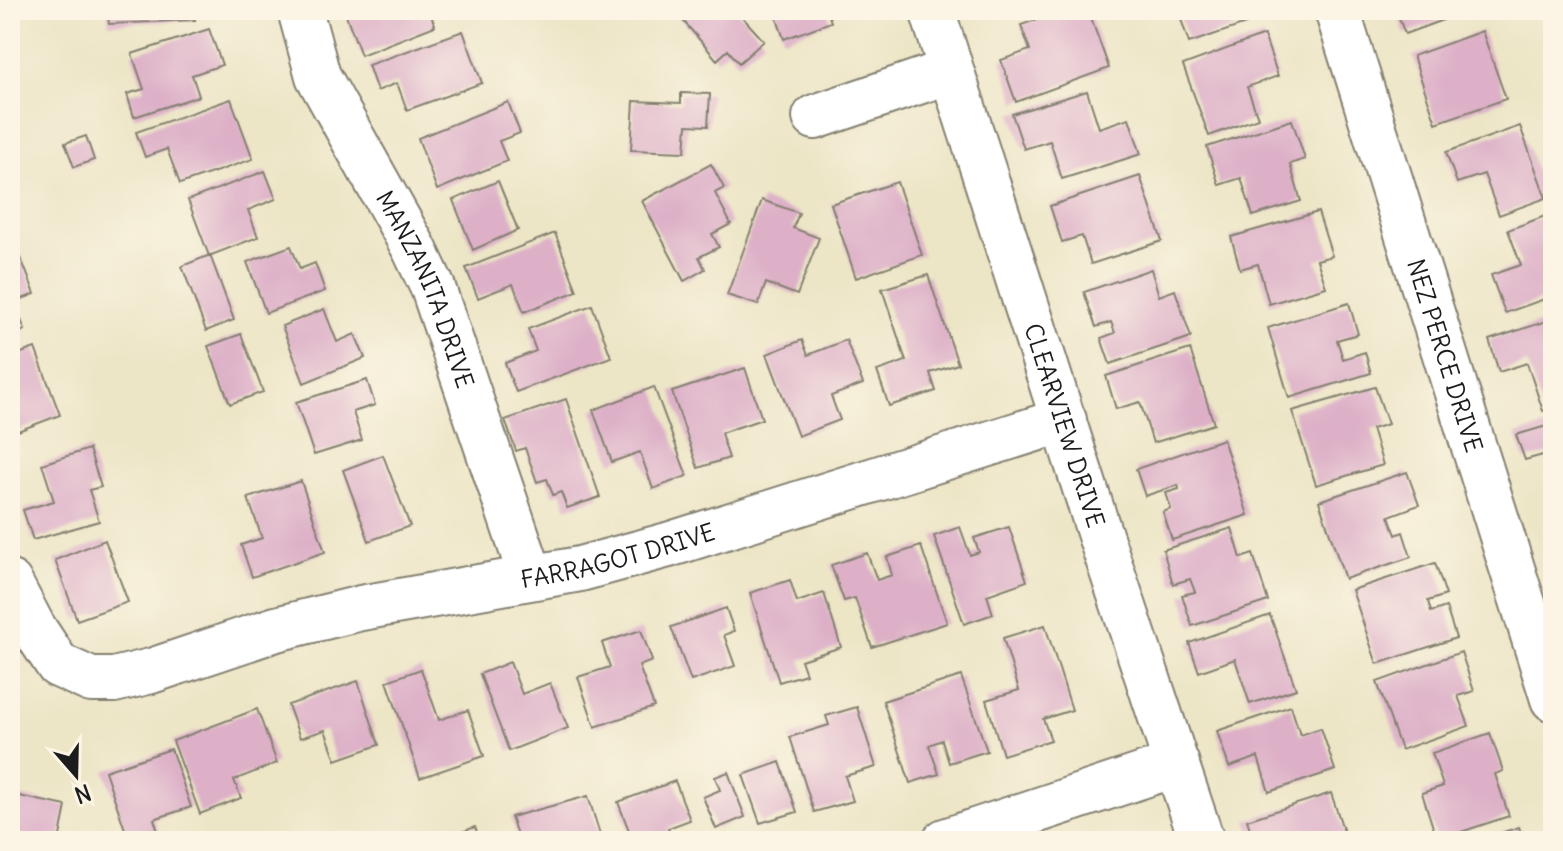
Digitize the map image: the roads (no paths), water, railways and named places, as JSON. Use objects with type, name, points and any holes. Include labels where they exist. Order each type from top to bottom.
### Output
[{"type":"street","name":"MANZANITA DRIVE","points":[[300,10],[318,76],[433,288],[531,577]]},
{"type":"street","name":"CLEARVIEW DRIVE","points":[[932,10],[1202,841]]},
{"type":"street","name":"NEZ PERCE DRIVE","points":[[1337,10],[1553,699]]},
{"type":"street","points":[[815,117],[950,71]]},
{"type":"street","name":"FARRAGOT DRIVE","points":[[10,583],[58,665],[91,680],[114,680],[318,618],[580,569],[668,545],[1064,420]]},
{"type":"street","points":[[945,841],[1177,764]]}]
